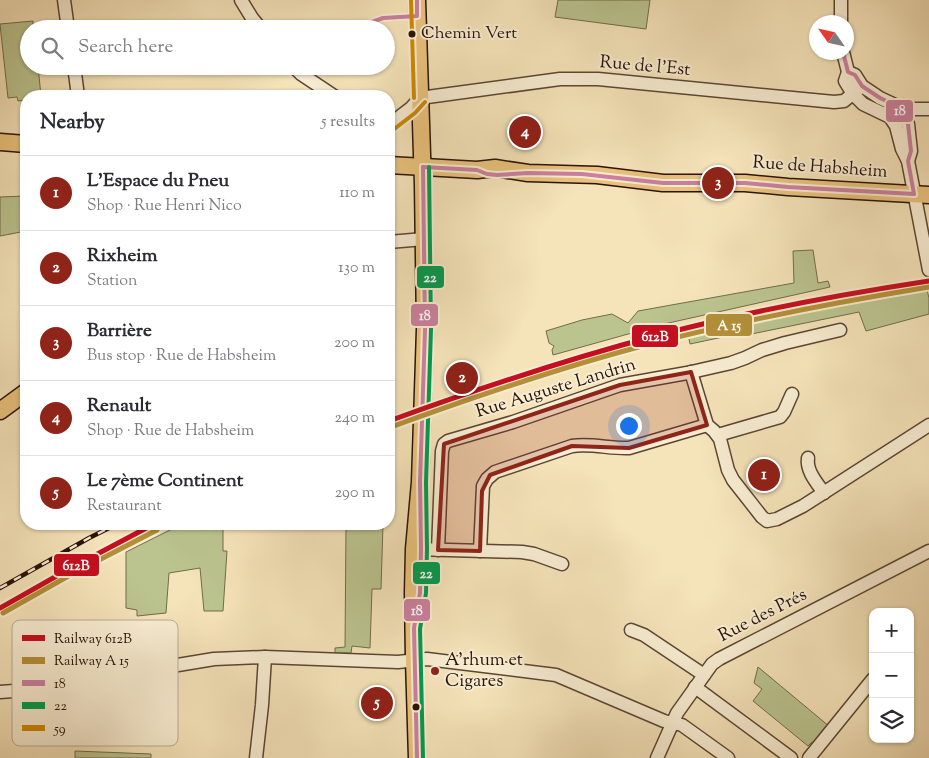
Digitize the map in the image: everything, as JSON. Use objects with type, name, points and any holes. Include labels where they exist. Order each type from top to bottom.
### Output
[{"type":"main road","points":[[417,0],[423,167],[425,355],[418,549],[420,594],[414,628],[417,758]]},
{"type":"main road","points":[[0,142],[20,144]]},
{"type":"main road","name":"Rue de Habsheim","points":[[395,165],[477,170],[497,175],[528,173],[597,174],[676,184],[745,183],[922,194]]},
{"type":"main road","points":[[0,411],[20,396]]},
{"type":"street","points":[[64,0],[67,20]]},
{"type":"street","points":[[241,0],[254,20]]},
{"type":"street","points":[[841,15],[842,0]]},
{"type":"street","points":[[845,60],[848,72],[845,81],[858,90],[863,104],[896,114],[912,109],[929,109]]},
{"type":"street","points":[[75,75],[77,90]]},
{"type":"street","points":[[304,75],[325,90]]},
{"type":"street","name":"Rue de l'Est","points":[[420,98],[560,79],[598,79],[834,102],[844,101],[858,90]]},
{"type":"street","points":[[395,120],[420,98]]},
{"type":"street","points":[[896,114],[896,126],[902,149],[922,194],[929,270]]},
{"type":"street","points":[[395,241],[424,239]]},
{"type":"street","name":"Rue Auguste Landrin","points":[[438,550],[442,451],[444,444],[448,441],[513,422],[620,384],[691,372],[737,361],[762,350],[785,343],[840,330]]},
{"type":"street","points":[[691,372],[707,425],[718,435],[730,475],[764,519],[770,521],[803,506],[929,425]]},
{"type":"street","points":[[718,435],[780,417],[792,394]]},
{"type":"street","points":[[480,551],[483,486],[487,479],[495,472],[572,446],[629,448],[707,425]]},
{"type":"street","points":[[808,458],[809,470],[824,493]]},
{"type":"street","points":[[418,549],[522,552],[534,554],[562,564]]},
{"type":"street","name":"Rue des Prés","points":[[657,758],[677,713],[712,664],[929,551]]},
{"type":"street","points":[[631,630],[644,635],[704,675]]},
{"type":"street","points":[[256,758],[265,657]]},
{"type":"street","points":[[178,665],[214,659],[265,657],[398,662],[427,659],[556,675],[664,721],[682,725],[728,758]]},
{"type":"street","points":[[809,758],[869,684]]},
{"type":"street","points":[[694,687],[791,758]]},
{"type":"highlighted area","points":[[691,372],[707,425],[629,448],[572,446],[490,475],[482,491],[480,551],[438,550],[444,444],[620,385]]},
{"type":"green space","points":[[558,0],[650,0],[646,29],[555,17]]},
{"type":"green space","points":[[20,22],[20,75],[39,75],[40,90],[20,90],[20,101],[18,101],[17,97],[8,98],[0,24]]},
{"type":"green space","points":[[20,196],[20,232],[0,236],[0,197]]},
{"type":"green space","points":[[813,250],[818,283],[828,281],[830,287],[664,324],[553,355],[552,350],[554,346],[549,343],[546,331],[582,320],[612,314],[628,323],[638,311],[794,283],[793,251]]},
{"type":"green space","points":[[926,286],[929,298],[929,314],[866,331],[859,312],[737,337],[723,337],[690,344],[689,339],[683,335],[884,292]]},
{"type":"green space","points":[[170,530],[223,530],[223,551],[227,551],[223,611],[204,611],[200,568],[169,573],[166,613],[137,616],[137,610],[126,608],[126,552]]},
{"type":"green space","points":[[346,530],[383,530],[381,589],[372,589],[370,648],[352,646],[351,653],[335,653],[335,648],[345,647]]},
{"type":"green space","points":[[758,667],[830,727],[816,744],[812,742],[808,746],[753,701],[762,689],[754,683]]},
{"type":"green space","points":[[75,751],[151,754],[151,758],[75,758]]},
{"type":"railway","points":[[0,588],[105,530]]},
{"type":"rail line","name":"612B","points":[[395,419],[521,376],[655,336],[791,305],[929,281]]},
{"type":"rail line","name":"612B","points":[[0,608],[143,530]]},
{"type":"transit line","name":"59","points":[[411,0],[414,98]]},
{"type":"transit line","name":"18","points":[[377,20],[417,16],[417,0]]},
{"type":"transit line","name":"18","points":[[845,60],[848,72],[855,75],[862,86],[895,105],[908,124],[911,151],[908,161],[914,194]]},
{"type":"transit line","name":"59","points":[[395,128],[415,113],[425,102]]},
{"type":"transit line","name":"18","points":[[423,167],[477,170],[497,175],[528,173],[582,174],[663,183],[745,183],[914,194]]},
{"type":"transit line","name":"18","points":[[417,758],[414,628],[420,593],[421,549],[420,482],[425,329],[423,167]]},
{"type":"transit line","name":"22","points":[[423,758],[420,629],[426,593],[427,549],[426,482],[431,329],[429,167]]},
{"type":"transit line","points":[[395,426],[523,381],[590,360],[658,342],[793,311],[929,287]]},
{"type":"transit line","points":[[3,613],[72,574],[157,530]]},
{"type":"place","name":"Chemin Vert","points":[[412,34]]},
{"type":"place","name":"Renault","points":[[525,132]]},
{"type":"place","name":"Barrière","points":[[718,183]]},
{"type":"place","name":"Rixheim","points":[[462,378]]},
{"type":"place","name":"L'Espace du Pneu","points":[[764,475]]},
{"type":"place","name":"A'rhum et Cigares","points":[[435,671]]},
{"type":"place","name":"Le 7ème Continent","points":[[377,703]]}]
